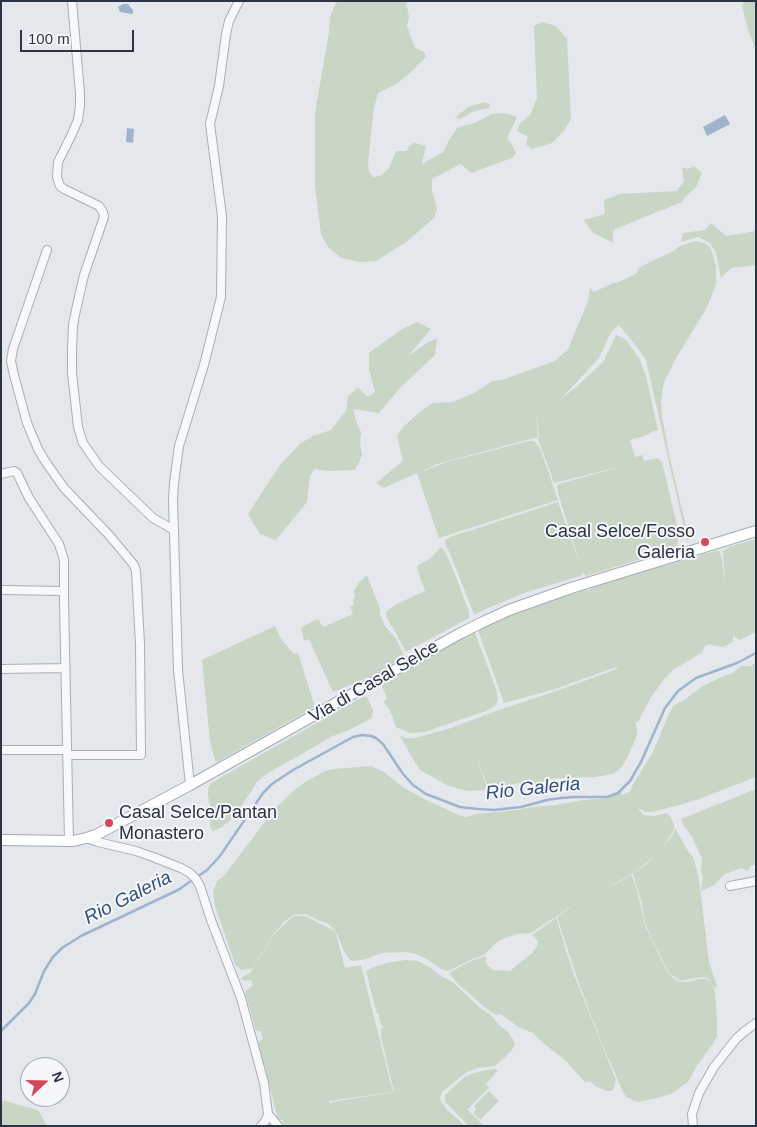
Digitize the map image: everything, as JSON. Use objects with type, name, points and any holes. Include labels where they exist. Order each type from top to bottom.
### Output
[{"type":"main road","name":"Via di Casal Selce","points":[[1,840],[68,841],[86,838],[116,825],[190,785],[459,634],[500,614],[570,588],[756,531]]},
{"type":"street","points":[[72,1],[81,98],[79,116],[58,162],[57,178],[60,186],[64,189],[99,206],[104,217],[84,275],[73,326],[72,373],[78,427],[83,443],[99,466],[153,518],[174,530]]},
{"type":"street","points":[[190,785],[178,670],[174,482],[179,446],[204,365],[221,297],[222,216],[210,124],[219,86],[226,34],[229,22],[240,1]]},
{"type":"street","points":[[1,750],[141,754],[140,644],[136,571],[134,565],[109,535],[64,488],[45,462],[27,423],[15,381],[12,361],[13,348],[47,250]]},
{"type":"street","points":[[1,474],[14,471],[16,473],[29,498],[58,544],[64,564],[68,841]]},
{"type":"street","points":[[1,590],[64,591]]},
{"type":"street","points":[[1,669],[65,668]]},
{"type":"street","points":[[86,838],[106,845],[136,851],[181,868],[196,879],[241,998],[264,1084],[268,1114],[266,1121],[261,1126]]},
{"type":"street","points":[[730,886],[756,881]]},
{"type":"street","points":[[693,1126],[692,1114],[694,1104],[714,1067],[736,1038],[756,1024]]},
{"type":"street","points":[[268,1114],[278,1126]]},
{"type":"green space","points":[[337,1],[406,1],[409,17],[407,26],[415,48],[424,52],[426,57],[395,85],[378,93],[374,107],[368,163],[369,172],[374,177],[382,175],[389,168],[396,151],[407,151],[408,147],[415,143],[426,146],[422,164],[443,152],[458,127],[475,123],[492,114],[499,113],[517,117],[507,138],[516,153],[512,158],[471,173],[461,164],[432,179],[432,191],[437,209],[434,218],[405,243],[376,261],[360,262],[341,258],[329,248],[321,235],[315,185],[315,113],[330,17]]},
{"type":"green space","points":[[744,1],[756,1],[756,50],[748,30],[742,6]]},
{"type":"green space","points":[[542,22],[556,26],[567,39],[571,119],[564,131],[552,143],[532,149],[526,144],[528,137],[517,131],[520,123],[530,115],[537,98],[534,26]]},
{"type":"green space","points":[[485,102],[490,104],[489,108],[474,111],[460,119],[455,118],[468,107]]},
{"type":"green space","points":[[694,166],[702,173],[696,187],[682,202],[615,229],[613,243],[592,232],[584,220],[605,214],[604,200],[620,194],[677,191],[684,181],[682,167],[688,169]]},
{"type":"green space","points":[[711,223],[726,236],[756,231],[756,265],[731,268],[721,278],[716,253],[710,243],[698,237],[681,242],[683,233],[705,230]]},
{"type":"green space","points":[[695,241],[705,243],[710,247],[716,267],[715,288],[705,311],[666,378],[661,402],[669,454],[689,540],[687,541],[646,360],[619,325],[611,332],[599,358],[561,399],[603,362],[616,335],[627,341],[640,360],[646,376],[658,430],[630,440],[635,457],[642,455],[644,461],[658,458],[662,462],[679,534],[677,546],[673,549],[586,576],[583,573],[580,576],[527,592],[474,614],[446,545],[446,540],[450,537],[558,502],[580,564],[557,485],[627,465],[554,483],[538,439],[539,436],[536,411],[538,437],[437,464],[418,473],[447,462],[533,441],[540,448],[558,500],[439,538],[417,473],[384,488],[376,483],[403,461],[397,436],[403,427],[433,403],[453,402],[474,393],[492,381],[502,380],[555,361],[568,349],[588,301],[590,288],[594,292],[617,283],[637,273],[638,269],[642,266],[680,246]]},
{"type":"green space","points":[[417,322],[431,329],[408,356],[437,338],[435,355],[400,388],[379,413],[353,409],[361,432],[362,456],[355,470],[329,471],[315,469],[310,475],[307,502],[276,540],[260,534],[248,514],[280,465],[301,443],[313,436],[331,430],[346,411],[348,396],[358,388],[368,397],[375,392],[369,370],[369,353],[399,331]]},
{"type":"green space","points":[[756,539],[756,632],[740,640],[733,636],[733,641],[723,647],[710,644],[705,646],[701,653],[674,669],[651,697],[638,722],[635,722],[637,736],[621,768],[613,774],[595,777],[557,778],[535,784],[518,783],[489,790],[473,749],[488,790],[468,791],[449,786],[420,770],[400,736],[415,738],[448,729],[617,669],[614,660],[616,667],[552,690],[504,703],[479,630],[525,609],[590,590],[590,587],[718,550],[721,555],[725,583],[723,551],[731,546]]},
{"type":"green space","points":[[441,547],[446,553],[455,574],[469,612],[469,618],[406,652],[387,618],[386,612],[395,605],[425,591],[417,566],[431,558]]},
{"type":"green space","points":[[367,576],[385,626],[396,639],[405,657],[371,676],[334,692],[309,639],[304,641],[301,628],[318,619],[323,627],[353,614],[350,606],[354,605],[354,590]]},
{"type":"green space","points":[[275,626],[281,639],[294,654],[298,653],[315,707],[217,762],[210,742],[202,660]]},
{"type":"green space","points":[[474,630],[496,689],[498,699],[496,705],[486,711],[425,732],[409,733],[396,727],[390,710],[384,702],[387,698],[380,682]]},
{"type":"green space","points":[[756,662],[756,777],[699,799],[652,812],[645,812],[639,806],[639,809],[643,815],[654,816],[667,813],[674,825],[674,829],[662,847],[673,835],[675,828],[693,857],[699,879],[709,962],[717,986],[714,988],[711,985],[715,991],[717,1036],[688,1082],[671,1094],[638,1102],[626,1097],[622,1090],[578,981],[557,917],[578,902],[531,933],[517,934],[505,938],[497,942],[484,955],[447,971],[425,958],[405,952],[381,953],[366,959],[350,960],[335,930],[327,923],[306,914],[293,915],[284,922],[275,932],[252,969],[241,970],[235,964],[214,903],[213,890],[218,880],[223,877],[274,810],[305,782],[325,771],[371,766],[384,772],[404,788],[426,800],[466,817],[476,814],[607,798],[621,792],[622,795],[630,792],[653,752],[673,706],[701,687],[733,673],[741,666],[751,666]],"holes":[[[657,853],[633,874],[641,900],[645,922],[665,966],[670,974],[680,981],[702,977],[708,978],[711,983],[706,979],[688,982],[677,981],[671,976],[665,968],[645,925],[632,875],[611,886],[595,892],[634,873]]]},
{"type":"green space","points":[[364,696],[367,697],[372,708],[372,718],[333,736],[265,775],[257,782],[235,816],[222,827],[213,831],[211,829],[208,788],[211,783]]},
{"type":"green space","points":[[756,789],[755,864],[748,871],[741,868],[725,874],[713,886],[701,891],[703,877],[701,871],[702,858],[681,819]]},
{"type":"green space","points":[[293,916],[305,916],[335,931],[345,968],[361,965],[393,1092],[329,1101],[330,1104],[332,1102],[394,1092],[381,1037],[381,1029],[383,1028],[388,1032],[382,1026],[376,1011],[366,971],[371,968],[405,960],[418,961],[453,982],[508,1032],[515,1044],[505,1057],[495,1066],[478,1068],[467,1072],[442,1092],[440,1099],[443,1104],[464,1126],[285,1126],[282,1122],[284,1121],[278,1119],[258,1042],[263,1039],[261,1031],[256,1031],[245,992],[253,985],[251,980],[244,981],[241,978],[250,973],[275,933]]},
{"type":"green space","points":[[556,918],[573,972],[616,1080],[612,1091],[595,1086],[590,1081],[585,1082],[565,1060],[533,1033],[518,1027],[501,1014],[496,1015],[488,1010],[457,983],[449,973],[471,961],[486,956],[486,963],[493,970],[510,971],[532,953],[537,946],[538,941],[532,935]]},
{"type":"green space","points":[[494,1069],[498,1070],[486,1084],[489,1088],[467,1109],[484,1126],[469,1126],[445,1102],[445,1095],[463,1078],[471,1074]]},
{"type":"green space","points":[[489,1091],[499,1101],[480,1120],[473,1113],[476,1109],[474,1106]]},
{"type":"green space","points":[[1,1100],[20,1105],[20,1107],[38,1110],[47,1126],[1,1126]]},
{"type":"water","points":[[128,4],[133,10],[132,14],[120,12],[118,7]]},
{"type":"water","points":[[725,115],[730,124],[707,136],[703,127]]},
{"type":"water","points":[[127,128],[134,129],[133,143],[126,142]]},
{"type":"waterway","name":"Rio Galeria","points":[[1,1031],[29,1003],[35,994],[44,971],[53,957],[62,948],[81,936],[178,890],[207,870],[220,856],[263,793],[272,784],[293,770],[353,737],[362,735],[376,738],[383,744],[403,774],[413,785],[426,794],[460,807],[494,810],[521,807],[561,798],[607,797],[618,793],[630,781],[641,762],[665,708],[678,691],[696,678],[737,663],[756,653]]},
{"type":"place","name":"Casal Selce/Fosso Galeria","points":[[705,542]]},
{"type":"place","name":"Casal Selce/Pantan Monastero","points":[[109,823]]}]
